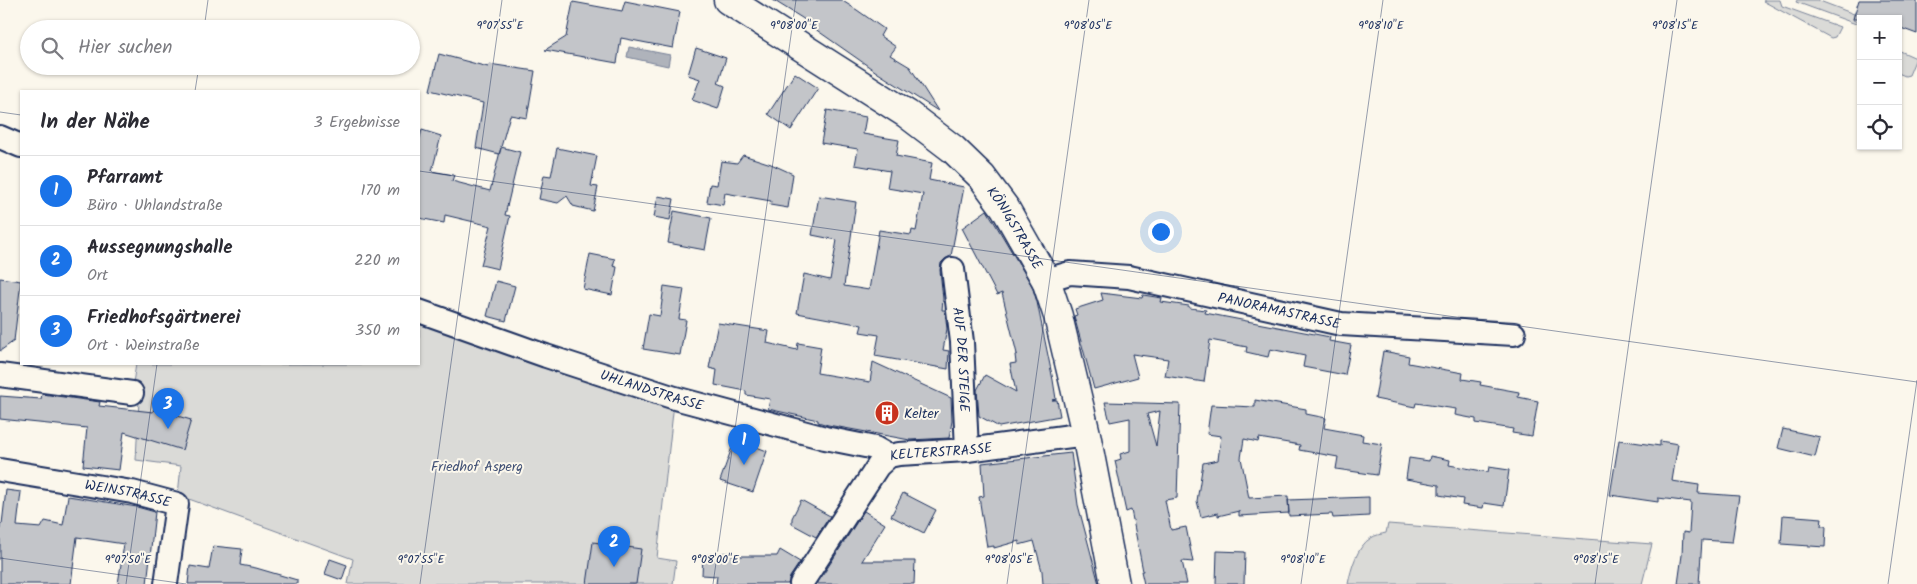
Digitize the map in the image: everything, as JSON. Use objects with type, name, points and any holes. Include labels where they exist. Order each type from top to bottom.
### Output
[{"type":"main road","name":"KÖNIGSTRASSE","points":[[728,0],[908,114],[953,149],[982,178],[1005,208],[1046,280],[1058,316],[1086,434],[1115,584]]},
{"type":"street","points":[[0,137],[20,146]]},
{"type":"street","name":"AUF DER STEIGE","points":[[954,269],[962,342],[967,450]]},
{"type":"street","name":"PANORAMASTRASSE","points":[[1046,280],[1070,273],[1129,277],[1341,324],[1514,334]]},
{"type":"street","name":"UHLANDSTRASSE","points":[[420,311],[555,359],[675,398],[825,438],[875,448],[889,456]]},
{"type":"street","points":[[0,375],[132,393]]},
{"type":"street","name":"KELTERSTRASSE","points":[[801,584],[878,466],[889,456],[967,450],[1086,434]]},
{"type":"street","name":"WEINSTRASSE","points":[[0,470],[132,492],[177,504],[166,584]]},
{"type":"green space","points":[[1780,0],[1782,6],[1840,27],[1835,37],[1831,38],[1763,1]]},
{"type":"green space","points":[[1797,0],[1817,0],[1854,14],[1853,20],[1857,22],[1856,24],[1796,2]]},
{"type":"green space","points":[[1902,52],[1916,58],[1909,75],[1902,75]]},
{"type":"green space","name":"Friedhof Asperg","points":[[420,321],[674,403],[657,558],[676,561],[673,584],[348,584],[353,559],[178,495],[181,466],[136,460],[139,399],[133,383],[136,365],[420,365]]},
{"type":"green space","points":[[1388,524],[1652,544],[1642,584],[1348,584],[1353,565],[1362,546],[1373,537],[1386,533]]},
{"type":"shaded area","points":[[629,47],[670,55],[668,66],[627,57]]},
{"type":"building","points":[[773,0],[841,0],[857,10],[884,29],[880,36],[896,47],[890,55],[910,67],[938,111],[878,73],[802,18]]},
{"type":"building","points":[[1859,0],[1917,0],[1917,34],[1902,28],[1902,15],[1857,15],[1857,19],[1853,19]]},
{"type":"building","points":[[625,1],[680,12],[673,48],[621,38],[617,63],[545,50],[566,37],[573,2],[622,11]]},
{"type":"building","points":[[696,48],[726,58],[718,83],[725,86],[718,109],[692,100],[700,79],[688,75]]},
{"type":"building","points":[[439,54],[488,67],[489,64],[535,71],[527,118],[510,115],[501,147],[520,152],[505,215],[510,216],[498,269],[481,265],[491,226],[445,215],[444,223],[420,218],[420,137],[422,130],[441,136],[432,171],[454,175],[452,181],[490,191],[501,148],[499,154],[476,148],[483,103],[430,90]]},
{"type":"building","points":[[795,73],[818,88],[791,130],[768,114]]},
{"type":"building","points":[[827,110],[866,117],[863,134],[899,140],[896,156],[932,163],[929,180],[964,187],[951,256],[941,263],[940,270],[943,299],[942,310],[945,310],[947,329],[943,350],[949,351],[948,369],[875,356],[879,335],[860,332],[862,325],[797,313],[804,274],[830,280],[837,240],[812,235],[819,196],[856,202],[844,286],[869,290],[879,230],[911,235],[912,230],[916,231],[923,194],[887,188],[890,171],[855,165],[858,149],[821,143]]},
{"type":"building","points":[[557,148],[597,156],[591,186],[598,187],[593,211],[573,206],[567,196],[558,203],[539,199],[544,175],[551,176]]},
{"type":"building","points":[[743,155],[771,164],[793,174],[788,208],[770,205],[771,201],[725,193],[723,205],[707,202],[710,184],[717,185],[721,161],[737,163]]},
{"type":"building","points":[[658,196],[674,199],[670,220],[654,217]]},
{"type":"building","points":[[987,210],[1032,286],[1053,380],[1056,399],[1052,400],[1057,400],[1060,416],[999,427],[979,416],[977,390],[985,375],[1016,392],[1010,364],[1016,363],[1015,355],[1017,354],[1002,293],[997,295],[962,228]]},
{"type":"building","points":[[674,211],[711,218],[705,250],[668,243]]},
{"type":"building","points":[[590,254],[615,259],[613,266],[617,267],[612,295],[583,289]]},
{"type":"building","points":[[0,278],[20,281],[20,290],[14,341],[0,351]]},
{"type":"building","points":[[496,281],[515,286],[506,321],[487,316]]},
{"type":"building","points":[[664,286],[684,289],[679,319],[686,320],[680,355],[643,349],[649,314],[660,316]]},
{"type":"building","points":[[1101,293],[1142,298],[1143,295],[1162,298],[1161,302],[1206,310],[1205,313],[1330,337],[1329,341],[1351,345],[1345,375],[1303,367],[1305,356],[1270,349],[1268,357],[1246,352],[1247,347],[1210,340],[1204,382],[1165,376],[1168,359],[1132,354],[1138,377],[1094,389],[1074,316],[1077,315],[1075,309],[1103,300]]},
{"type":"building","points":[[718,323],[769,331],[767,343],[797,350],[798,343],[821,347],[817,373],[870,382],[873,362],[951,398],[952,421],[949,438],[910,440],[828,425],[818,422],[818,420],[768,409],[770,399],[746,395],[746,391],[715,385],[717,370],[709,368]]},
{"type":"building","points":[[1383,351],[1409,356],[1408,363],[1463,373],[1462,379],[1481,382],[1480,385],[1519,392],[1518,397],[1538,401],[1532,436],[1512,433],[1513,429],[1476,423],[1476,419],[1455,415],[1456,409],[1416,403],[1415,407],[1375,399]]},
{"type":"building","points":[[42,394],[100,402],[99,406],[153,412],[154,409],[191,420],[182,450],[124,432],[119,470],[83,466],[87,428],[0,419],[0,396],[41,399]]},
{"type":"building","points":[[1255,400],[1306,409],[1306,414],[1326,418],[1324,428],[1363,435],[1362,441],[1382,444],[1377,475],[1336,469],[1338,457],[1299,450],[1300,445],[1259,438],[1258,442],[1244,439],[1241,458],[1249,498],[1288,496],[1289,513],[1239,516],[1239,511],[1218,516],[1218,513],[1201,517],[1197,501],[1203,463],[1218,460],[1221,436],[1207,434],[1211,405],[1255,407]]},
{"type":"building","points":[[1105,402],[1180,404],[1177,498],[1165,500],[1171,530],[1186,527],[1193,562],[1182,561],[1187,584],[1144,584],[1131,510],[1126,512],[1115,461],[1121,459],[1120,454],[1130,451],[1130,418],[1110,422]],"holes":[[[1160,411],[1156,446],[1147,414]]]},
{"type":"building","points":[[1783,429],[1820,437],[1815,457],[1778,448]]},
{"type":"building","points":[[735,439],[767,451],[753,492],[720,481]]},
{"type":"building","points":[[1619,440],[1660,446],[1660,441],[1678,444],[1672,481],[1699,485],[1698,493],[1739,496],[1732,542],[1702,540],[1699,584],[1678,584],[1683,532],[1689,533],[1691,502],[1658,498],[1658,502],[1610,495]]},
{"type":"building","points":[[1071,453],[1078,505],[1099,584],[1043,584],[1042,571],[1034,541],[1019,545],[1019,541],[994,548],[994,546],[987,547],[979,497],[984,496],[982,463]]},
{"type":"building","points":[[1430,456],[1450,460],[1449,465],[1488,472],[1489,467],[1509,470],[1504,506],[1484,503],[1483,508],[1462,505],[1463,499],[1439,495],[1439,485],[1406,479],[1409,458],[1429,461]]},
{"type":"building","points":[[6,490],[21,492],[17,526],[41,528],[45,521],[63,525],[68,496],[137,507],[155,512],[147,584],[118,584],[124,544],[77,537],[71,584],[0,584],[0,524],[2,524]]},
{"type":"building","points":[[903,493],[936,510],[924,533],[891,516]]},
{"type":"building","points":[[1369,497],[1369,516],[1333,518],[1332,514],[1289,516],[1288,500]]},
{"type":"building","points":[[801,500],[830,516],[816,537],[792,524],[792,518]]},
{"type":"building","points":[[864,511],[885,524],[862,561],[915,561],[914,584],[817,584]]},
{"type":"building","points":[[1783,515],[1822,518],[1821,526],[1826,526],[1825,547],[1781,544]]},
{"type":"building","points":[[593,542],[641,549],[636,584],[587,584]]},
{"type":"building","points":[[213,546],[242,549],[240,565],[297,580],[297,584],[188,584],[190,566],[209,569]]},
{"type":"building","points":[[780,550],[800,562],[790,577],[788,584],[716,584],[717,576],[702,575],[703,555],[733,552],[733,556],[777,556]]},
{"type":"building","points":[[1217,551],[1245,552],[1244,584],[1216,584]]},
{"type":"building","points":[[330,559],[347,565],[342,580],[325,574]]},
{"type":"place","name":"Kelter","points":[[887,413]]},
{"type":"place","name":"Friedhofsgärtnerei","points":[[168,429]]},
{"type":"place","name":"Pfarramt","points":[[744,465]]},
{"type":"place","name":"Aussegnungshalle","points":[[614,567]]}]
